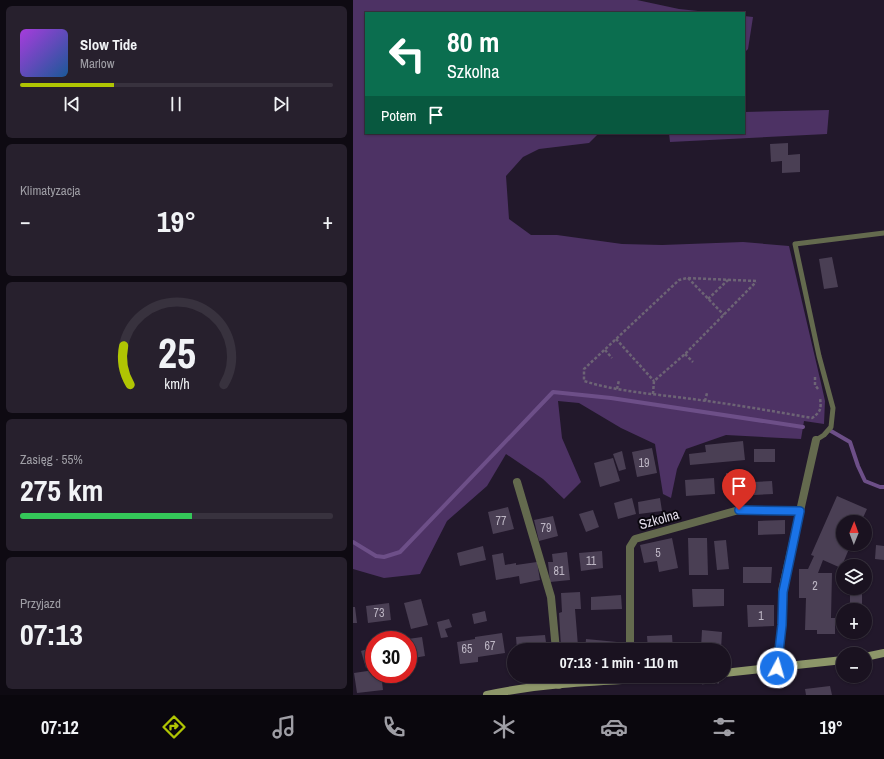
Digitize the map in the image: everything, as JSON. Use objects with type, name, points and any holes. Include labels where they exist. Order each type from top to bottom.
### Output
[{"type":"street","points":[[777,668],[782,625],[783,592],[817,440]]},
{"type":"street","points":[[517,482],[551,597],[555,643]]},
{"type":"street","name":"Szkolna","points":[[630,643],[630,547],[635,539],[739,510],[800,511]]},
{"type":"street","points":[[872,656],[884,653]]},
{"type":"street","points":[[731,673],[836,661]]},
{"type":"street","points":[[487,695],[517,689],[580,683]]},
{"type":"lane","points":[[817,440],[831,427],[833,408],[819,356],[795,244],[884,233]]},
{"type":"path","points":[[687,278],[724,315]]},
{"type":"path","points":[[653,394],[654,381],[685,354],[756,282],[687,278],[679,280],[584,369],[584,381],[617,389],[812,418],[819,414],[821,408],[819,391],[815,385],[815,377]]},
{"type":"path","points":[[708,299],[728,280]]},
{"type":"path","points":[[616,340],[654,381]]},
{"type":"path","points":[[605,350],[612,358]]},
{"type":"path","points":[[685,354],[693,362]]},
{"type":"path","points":[[617,389],[619,380]]},
{"type":"path","points":[[705,401],[707,393]]},
{"type":"shaded area","points":[[353,0],[637,0],[679,9],[708,12],[365,12],[365,134],[598,134],[589,143],[539,149],[523,157],[506,176],[509,219],[531,235],[557,235],[622,244],[662,245],[743,242],[789,246],[825,401],[824,424],[804,421],[801,439],[726,435],[686,449],[677,469],[671,498],[663,494],[655,444],[621,428],[579,403],[558,401],[562,438],[581,482],[564,499],[543,479],[506,454],[487,486],[447,521],[420,574],[384,578],[353,569]]},
{"type":"shaded area","points":[[745,16],[753,17],[748,49],[745,52]]},
{"type":"shaded area","points":[[829,110],[827,134],[670,142],[669,134],[745,134],[745,112]]},
{"type":"building","points":[[788,143],[788,155],[800,154],[800,172],[782,173],[782,161],[771,162],[770,144]]},
{"type":"building","points":[[832,257],[838,287],[824,289],[819,259]]},
{"type":"building","points":[[743,441],[745,460],[690,465],[689,454],[706,452],[705,445]]},
{"type":"building","points":[[652,448],[657,473],[637,477],[632,452]]},
{"type":"building","points":[[754,449],[775,449],[775,462],[754,462]]},
{"type":"building","points":[[622,451],[626,469],[619,471],[613,454]]},
{"type":"building","points":[[613,458],[620,481],[600,487],[594,463]]},
{"type":"building","points":[[726,473],[742,475],[742,478],[748,479],[747,492],[725,490]]},
{"type":"building","points":[[714,478],[715,494],[686,496],[685,480]]},
{"type":"building","points":[[772,481],[773,494],[754,495],[753,482]]},
{"type":"building","points":[[837,496],[867,509],[864,515],[836,515],[836,551],[848,551],[845,559],[836,559],[836,566],[823,560],[818,573],[832,573],[831,618],[835,618],[835,634],[817,634],[817,630],[805,630],[806,598],[799,598],[799,569],[808,569],[814,556],[811,555]]},
{"type":"building","points":[[632,498],[636,514],[618,519],[614,503]]},
{"type":"building","points":[[660,498],[662,511],[639,514],[638,502]]},
{"type":"building","points":[[508,507],[514,529],[493,534],[488,512]]},
{"type":"building","points":[[593,510],[599,527],[586,532],[579,514]]},
{"type":"building","points":[[553,516],[558,536],[539,541],[534,520]]},
{"type":"building","points":[[785,520],[785,534],[758,535],[758,521]]},
{"type":"building","points":[[672,538],[678,568],[659,572],[657,561],[644,563],[640,545]]},
{"type":"building","points":[[688,538],[707,538],[708,575],[689,575]]},
{"type":"building","points":[[726,540],[729,569],[717,570],[714,541]]},
{"type":"building","points":[[876,545],[884,546],[884,560],[875,559]]},
{"type":"building","points":[[483,546],[486,560],[460,566],[457,553]]},
{"type":"building","points":[[602,551],[603,568],[581,571],[579,553]]},
{"type":"building","points":[[567,552],[570,580],[550,582],[548,562],[553,562],[552,554]]},
{"type":"building","points":[[503,553],[505,565],[537,562],[540,580],[520,584],[519,576],[496,580],[492,555]]},
{"type":"building","points":[[743,567],[772,567],[771,583],[743,583]]},
{"type":"building","points":[[692,589],[724,589],[724,606],[693,607]]},
{"type":"building","points":[[580,592],[581,609],[575,609],[578,643],[561,643],[559,613],[562,612],[561,593]]},
{"type":"building","points":[[621,595],[622,609],[591,610],[591,597]]},
{"type":"building","points":[[850,595],[862,595],[862,603],[850,603]]},
{"type":"building","points":[[421,599],[428,625],[411,629],[404,603]]},
{"type":"building","points":[[389,603],[391,620],[368,623],[366,606]]},
{"type":"building","points":[[747,605],[774,605],[774,626],[748,627]]},
{"type":"building","points":[[353,607],[355,607],[357,623],[353,623]]},
{"type":"building","points":[[485,611],[487,621],[474,624],[472,614]]},
{"type":"building","points":[[449,619],[452,627],[445,629],[448,637],[441,638],[437,622]]},
{"type":"building","points":[[702,630],[722,632],[721,643],[701,643]]},
{"type":"building","points":[[502,633],[505,653],[478,657],[478,662],[460,664],[457,642],[475,639],[475,637]]},
{"type":"building","points":[[545,635],[546,643],[516,643],[516,637]]},
{"type":"building","points":[[672,635],[673,643],[648,643],[647,636]]},
{"type":"building","points":[[422,637],[425,656],[417,657],[417,638]]},
{"type":"building","points":[[586,639],[617,642],[617,643],[586,643]]},
{"type":"building","points":[[365,650],[365,665],[361,651]]},
{"type":"building","points":[[365,671],[365,683],[382,683],[383,690],[357,693],[354,673]]},
{"type":"building","points":[[830,686],[832,695],[806,695],[805,689]]},
{"type":"waterway","points":[[353,542],[376,556],[384,557],[400,552],[553,392],[611,398],[803,427]]},
{"type":"waterway","points":[[831,431],[850,442],[865,481],[880,487],[884,487]]},
{"type":"route","points":[[739,510],[800,511],[783,592],[782,625],[777,668]]}]
